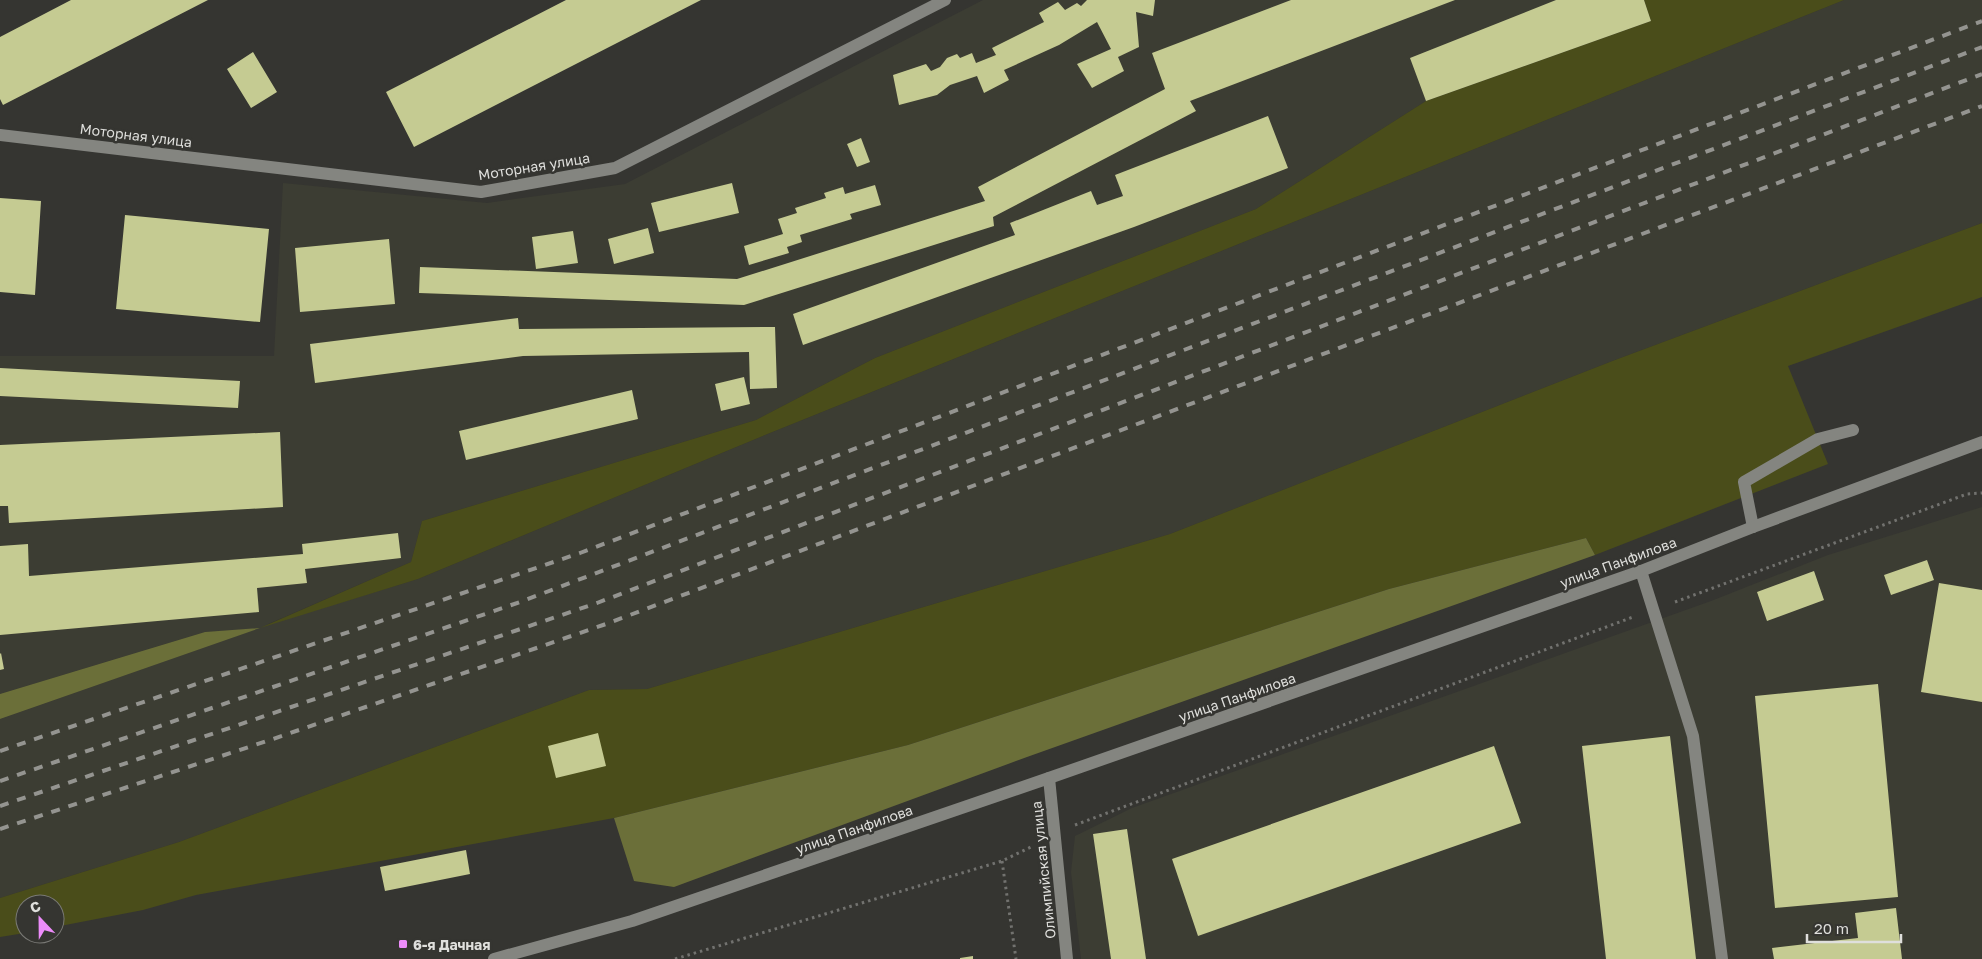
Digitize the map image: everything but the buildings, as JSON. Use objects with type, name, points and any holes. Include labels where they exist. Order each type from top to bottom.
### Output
[{"type":"main road","name":"Моторная улица","points":[[0,135],[481,192],[615,168],[945,0]]},
{"type":"main road","points":[[1752,527],[1744,482],[1818,439],[1853,430]]},
{"type":"main road","name":"улица Панфилова","points":[[494,959],[632,921],[1049,778],[1641,571],[1752,527],[1982,442]]},
{"type":"main road","points":[[1641,571],[1693,736],[1722,959]]},
{"type":"main road","name":"Олимпийская улица","points":[[1049,778],[1067,959]]},
{"type":"path","points":[[675,959],[1002,861],[1087,819],[1967,494],[1982,493]]},
{"type":"path","points":[[1002,861],[1016,959]]},
{"type":"shaded area","points":[[983,0],[1644,0],[1651,21],[1426,101],[1256,209],[875,358],[756,420],[422,521],[411,562],[266,625],[418,579],[770,433],[1844,0],[1982,0],[1982,223],[1615,360],[1170,534],[647,689],[589,690],[179,842],[0,898],[0,719],[257,629],[205,632],[0,694],[0,356],[274,356],[283,183],[487,203],[625,184]]},
{"type":"shaded area","points":[[1982,507],[1982,959],[1081,959],[1071,872],[1075,836],[1132,808],[1711,601],[1828,555]]},
{"type":"green space","points":[[1644,0],[1844,0],[770,433],[418,579],[260,628],[411,562],[422,521],[756,420],[875,358],[1256,209],[1426,101],[1651,21]]},
{"type":"green space","points":[[1982,223],[1982,297],[1788,366],[1828,464],[1595,555],[1586,538],[1389,589],[908,745],[614,818],[196,895],[143,910],[65,925],[65,894],[15,894],[15,935],[0,937],[0,898],[179,842],[589,690],[647,689],[1170,534],[1615,360]]},
{"type":"green space","points":[[1586,538],[1595,555],[1027,757],[674,887],[634,881],[614,818],[908,745],[1389,589]]},
{"type":"green space","points":[[260,628],[0,719],[0,694],[205,632]]},
{"type":"railway","points":[[0,751],[580,553],[1982,21]]},
{"type":"railway","points":[[0,781],[520,602],[1982,47]]},
{"type":"railway","points":[[0,806],[597,603],[1982,74]]},
{"type":"railway","points":[[0,829],[273,739],[606,624],[1982,106]]},
{"type":"place","name":"6-я Дачная","points":[[403,944]]}]
